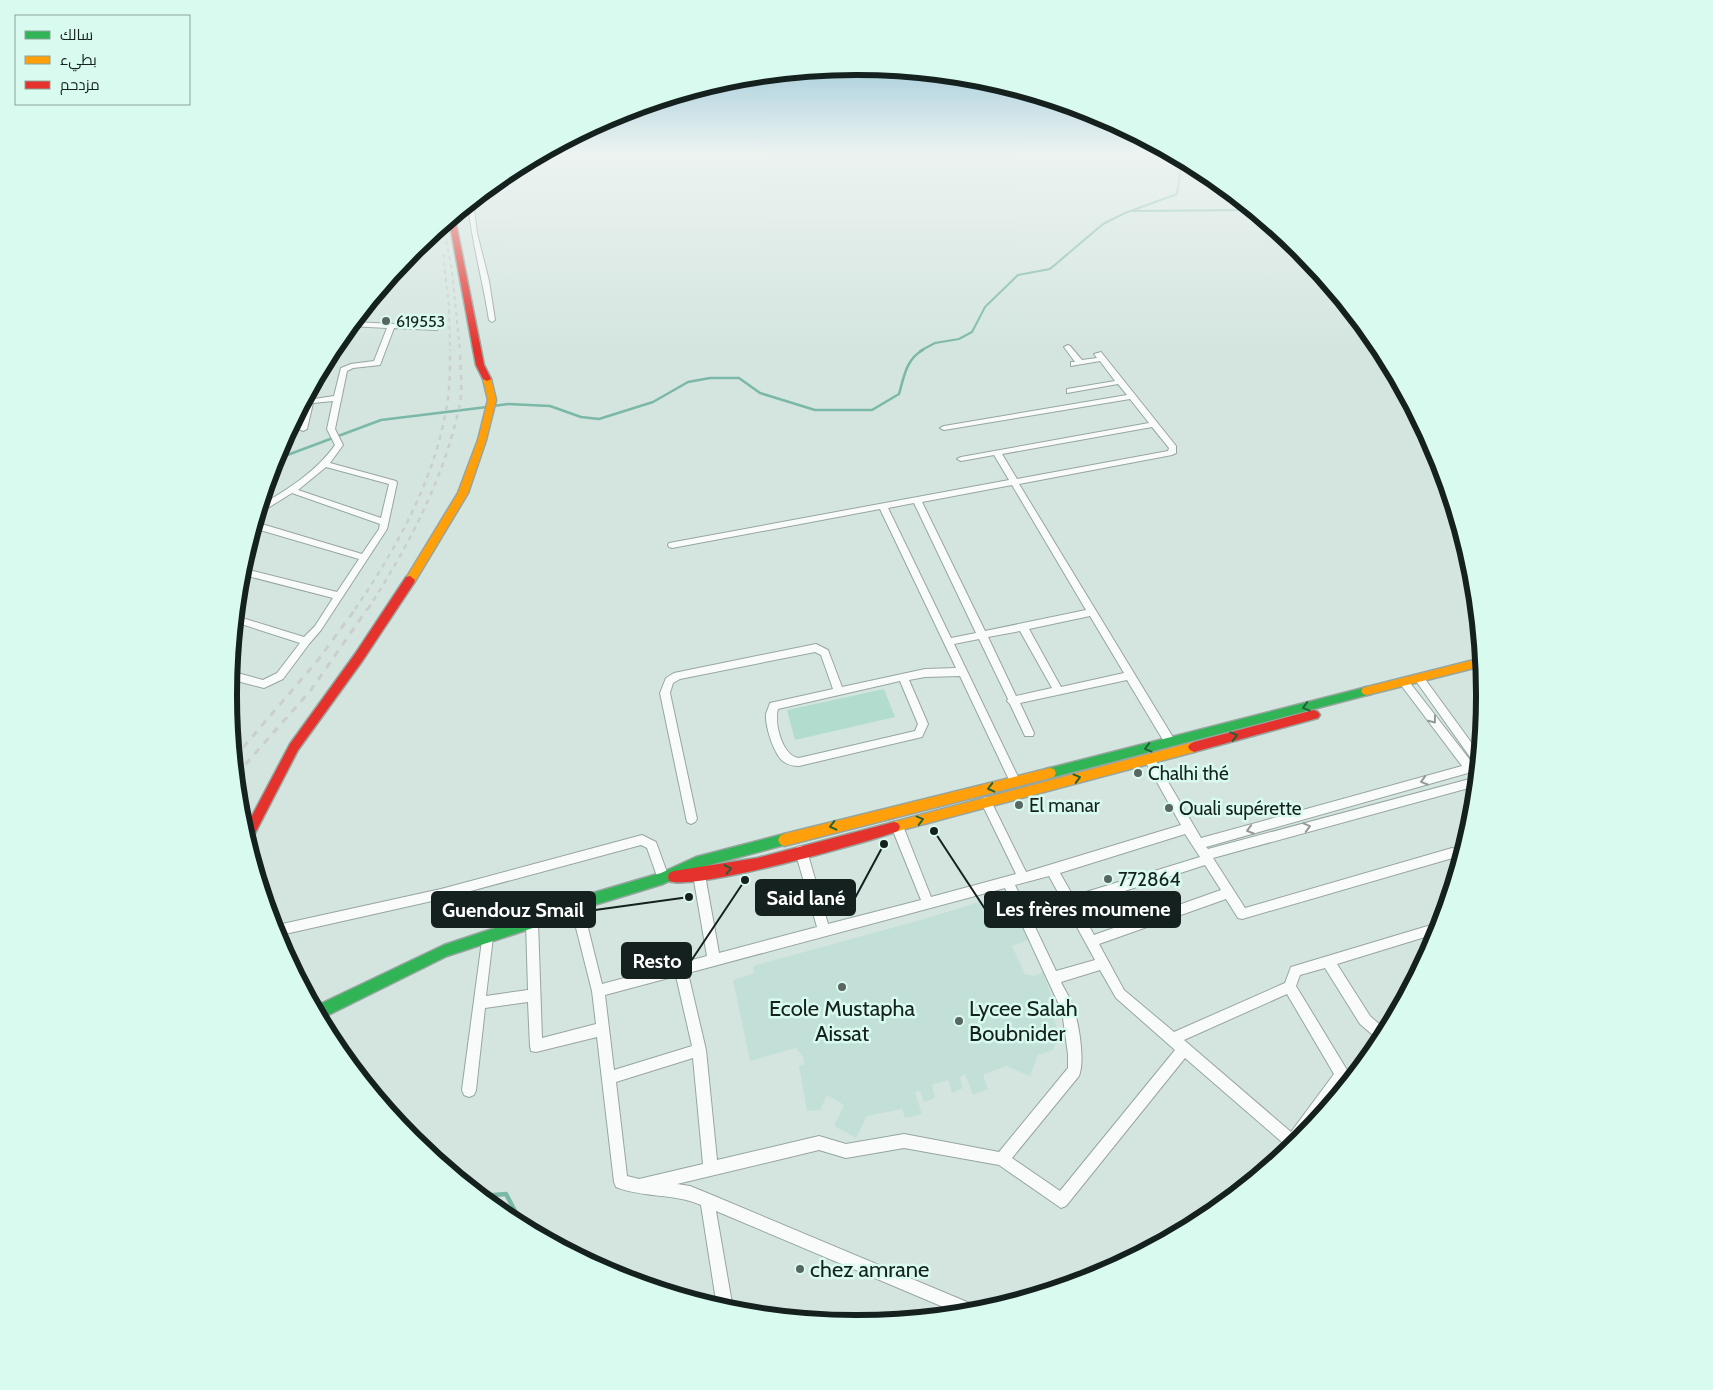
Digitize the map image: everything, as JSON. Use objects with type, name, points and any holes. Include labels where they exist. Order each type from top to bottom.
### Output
[{"type":"main road","points":[[251,829],[294,747],[359,657],[452,513],[471,474],[492,400],[490,385],[480,364],[453,225]]},
{"type":"main road","points":[[1422,682],[1475,664]]},
{"type":"main road","points":[[323,1010],[444,951],[532,922],[576,904],[663,878],[696,863],[1170,742],[1406,685],[1475,672]]},
{"type":"main road","points":[[663,878],[699,875],[801,851],[1149,759],[1406,685]]},
{"type":"street","points":[[473,218],[492,320]]},
{"type":"street","points":[[360,324],[437,328]]},
{"type":"street","points":[[266,506],[291,490],[324,464],[339,445],[331,429],[344,370],[351,366],[377,363],[391,326]]},
{"type":"street","points":[[672,545],[1172,453],[1173,448],[1100,356],[1077,364],[1068,347]]},
{"type":"street","points":[[1070,391],[1120,382]]},
{"type":"street","points":[[944,428],[1132,396]]},
{"type":"street","points":[[311,402],[338,398]]},
{"type":"street","points":[[302,429],[305,412]]},
{"type":"street","points":[[961,460],[1154,424]]},
{"type":"street","points":[[997,453],[1170,742]]},
{"type":"street","points":[[237,677],[264,684],[280,676],[318,628],[383,529],[393,484],[324,464]]},
{"type":"street","points":[[291,490],[384,522]]},
{"type":"street","points":[[917,500],[1028,733]]},
{"type":"street","points":[[883,506],[1016,781]]},
{"type":"street","points":[[260,527],[365,558]]},
{"type":"street","points":[[248,573],[340,596]]},
{"type":"street","points":[[948,642],[1093,612]]},
{"type":"street","points":[[241,621],[306,641]]},
{"type":"street","points":[[1023,627],[1058,691]]},
{"type":"street","points":[[690,819],[665,693],[669,681],[677,676],[816,648],[825,653],[839,691]]},
{"type":"street","points":[[903,677],[923,724],[918,734],[799,762],[786,759],[782,753],[770,715],[772,709],[778,705],[903,677],[925,673],[963,672]]},
{"type":"street","points":[[1012,701],[1130,675]]},
{"type":"street","points":[[1422,682],[1472,765]]},
{"type":"street","points":[[1406,685],[1472,767]]},
{"type":"street","points":[[1149,759],[1188,828],[1242,914],[1452,853]]},
{"type":"street","points":[[1198,844],[1471,773]]},
{"type":"street","points":[[1072,902],[1206,857],[1471,773]]},
{"type":"street","points":[[986,802],[1023,878]]},
{"type":"street","points":[[897,826],[928,903]]},
{"type":"street","points":[[598,991],[1052,870],[1188,828]]},
{"type":"street","points":[[283,929],[441,894],[642,840],[652,845],[663,878]]},
{"type":"street","points":[[801,851],[824,931]]},
{"type":"street","points":[[1052,870],[1072,902],[1120,994],[1289,1139]]},
{"type":"street","points":[[699,875],[714,960]]},
{"type":"street","points":[[1002,1159],[1074,1071],[1075,1054],[1072,1024],[1068,1010],[1008,882]]},
{"type":"street","points":[[1092,941],[1228,893]]},
{"type":"street","points":[[576,904],[598,991],[621,1182],[690,1193],[960,1306]]},
{"type":"street","points":[[532,922],[536,1046],[602,1028]]},
{"type":"street","points":[[1345,1076],[1290,988],[1295,971],[1430,930]]},
{"type":"street","points":[[468,1090],[487,937]]},
{"type":"street","points":[[1328,961],[1365,1020],[1377,1031]]},
{"type":"street","points":[[1052,978],[1103,962]]},
{"type":"street","points":[[681,969],[699,1050],[711,1169]]},
{"type":"street","points":[[1172,1039],[1290,988]]},
{"type":"street","points":[[479,1003],[535,995]]},
{"type":"street","points":[[639,1186],[818,1144],[846,1151],[904,1141],[1002,1159],[1061,1201],[1184,1049]]},
{"type":"street","points":[[608,1078],[699,1050]]},
{"type":"street","points":[[707,1200],[724,1300]]},
{"type":"shaded area","points":[[884,689],[895,717],[795,740],[787,710]]},
{"type":"shaded area","name":"Lycee Salah Boubnider","points":[[1009,893],[1030,939],[1012,946],[1025,974],[1033,976],[1043,972],[1052,998],[1047,1000],[1059,1034],[1053,1050],[1038,1055],[1030,1076],[1006,1066],[983,1075],[988,1089],[973,1095],[965,1074],[960,1077],[963,1088],[952,1093],[948,1080],[932,1085],[935,1098],[924,1102],[920,1091],[915,1092],[922,1114],[905,1118],[902,1109],[867,1116],[856,1138],[834,1126],[844,1105],[827,1095],[820,1110],[807,1111],[799,1066],[804,1064],[803,1057],[796,1048],[750,1061],[733,980],[754,973],[753,966],[924,919]]},
{"type":"waterway","points":[[920,351],[935,343],[959,339],[972,332],[985,307],[1018,275],[1050,269],[1103,224],[1115,218]]},
{"type":"waterway","points":[[493,406],[508,404],[550,406],[581,417],[599,419],[653,402],[688,382],[710,378],[739,378],[760,393],[815,410],[872,410],[899,394],[909,363],[923,350]]},
{"type":"waterway","points":[[285,456],[381,420],[487,407]]},
{"type":"waterway","points":[[490,1195],[506,1194],[517,1214]]},
{"type":"railway","points":[[444,232],[452,271],[460,351]]},
{"type":"railway","points":[[443,254],[449,307],[450,351]]},
{"type":"railway","points":[[368,609],[411,536],[445,459],[461,397],[460,350]]},
{"type":"railway","points":[[355,609],[398,539],[411,514],[432,463],[447,403],[450,380],[450,351]]},
{"type":"railway","points":[[240,752],[318,660],[356,608]]},
{"type":"railway","points":[[241,769],[311,690],[368,608]]},
{"type":"traffic: fast","points":[[1050,773],[1367,691]]},
{"type":"traffic: fast","points":[[323,1010],[444,951],[536,921],[576,904],[663,878],[696,863],[784,840]]},
{"type":"traffic: slow","points":[[410,580],[463,493],[482,440],[492,400],[487,379]]},
{"type":"traffic: slow","points":[[1367,691],[1475,664]]},
{"type":"traffic: slow","points":[[894,827],[1194,747]]},
{"type":"traffic: slow","points":[[784,840],[1050,773]]},
{"type":"traffic: jam","points":[[453,225],[480,365],[487,379]]},
{"type":"traffic: jam","points":[[251,829],[294,747],[359,657],[410,580]]},
{"type":"traffic: jam","points":[[1194,747],[1314,715]]},
{"type":"traffic: jam","points":[[674,877],[757,864],[894,827]]},
{"type":"place","name":"619553","points":[[386,321]]},
{"type":"place","name":"Chalhi thé","points":[[1138,773]]},
{"type":"place","name":"El manar","points":[[1019,805]]},
{"type":"place","name":"Ouali supérette","points":[[1169,808]]},
{"type":"place","name":"Les frères moumene","points":[[934,831]]},
{"type":"place","name":"Said lané","points":[[884,844]]},
{"type":"place","name":"772864","points":[[1108,879]]},
{"type":"place","name":"Resto","points":[[745,880]]},
{"type":"place","name":"Guendouz Smail","points":[[689,897]]},
{"type":"place","name":"Ecole Mustapha Aissat","points":[[842,987]]},
{"type":"place","name":"Lycee Salah Boubnider","points":[[959,1021]]},
{"type":"place","name":"chez amrane","points":[[800,1269]]}]
